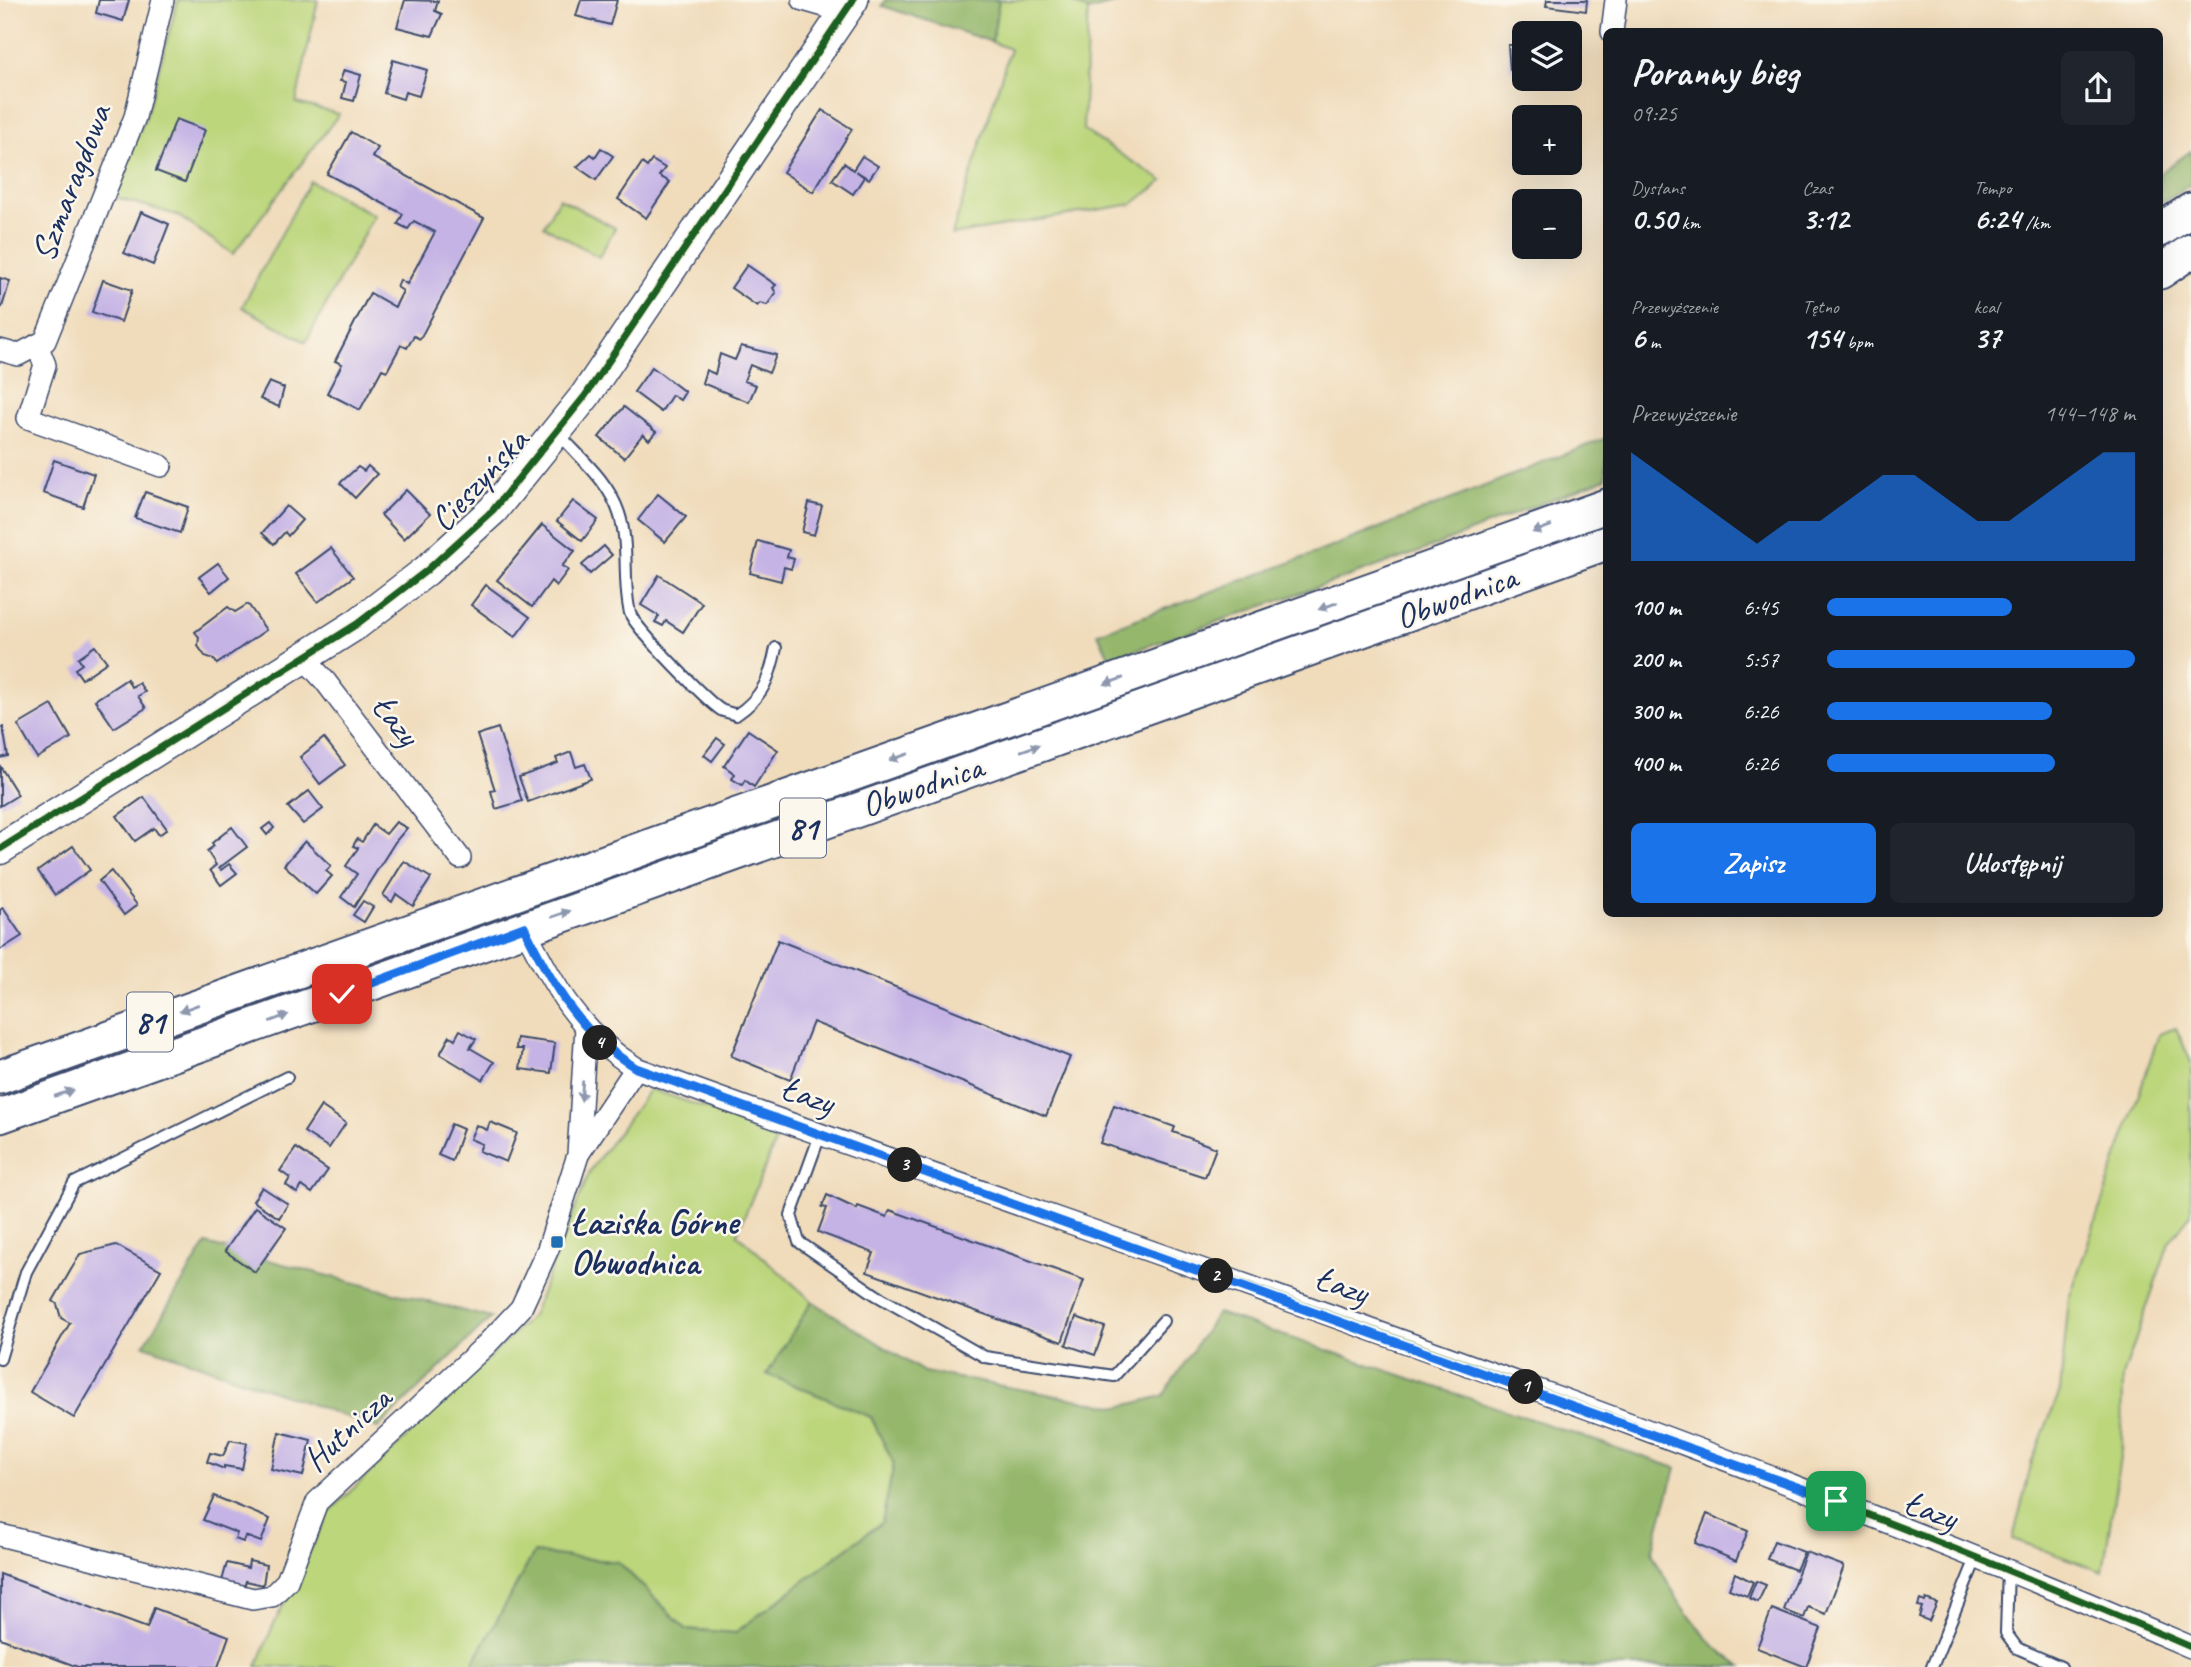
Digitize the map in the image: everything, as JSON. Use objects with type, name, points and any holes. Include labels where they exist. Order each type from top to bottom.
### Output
[{"type":"main road","points":[[2163,228],[2191,210]]},
{"type":"main road","points":[[2163,270],[2191,251]]},
{"type":"main road","name":"Obwodnica","points":[[0,1077],[1603,507]]},
{"type":"main road","name":"Obwodnica","points":[[0,1116],[1603,544]]},
{"type":"street","name":"Szmaragdowa","points":[[37,345],[45,341],[135,117],[163,0]]},
{"type":"street","points":[[803,0],[849,6]]},
{"type":"street","points":[[1612,28],[1616,0]]},
{"type":"street","name":"Cieszyńska","points":[[0,849],[357,624],[426,571],[493,510],[558,433],[849,6]]},
{"type":"street","points":[[0,350],[18,355],[37,345],[45,365],[28,418],[161,466]]},
{"type":"street","name":"Łazy","points":[[303,657],[325,681],[460,858]]},
{"type":"street","name":"Łazy","points":[[524,927],[548,977],[586,1027],[608,1051],[636,1068],[1752,1468],[2008,1568],[2191,1647]]},
{"type":"street","points":[[578,1155],[586,1027]]},
{"type":"street","points":[[578,1155],[636,1068]]},
{"type":"street","name":"Hutnicza","points":[[0,1535],[253,1599],[272,1596],[287,1581],[317,1502],[486,1345],[521,1308],[548,1249],[578,1155]]},
{"type":"lane","points":[[558,433],[598,475],[619,512],[627,550],[626,594],[631,617],[682,673],[721,710],[736,715],[754,703],[770,679],[776,648]]},
{"type":"lane","points":[[0,1359],[26,1272],[74,1183],[287,1077]]},
{"type":"lane","points":[[820,1135],[791,1215],[799,1242],[876,1295],[985,1357],[1114,1376],[1163,1321]]},
{"type":"lane","points":[[1932,1667],[1977,1556]]},
{"type":"lane","points":[[2008,1568],[2006,1633],[2017,1648],[2061,1667]]},
{"type":"green space","points":[[178,0],[318,0],[296,103],[339,114],[233,254],[177,215],[110,196],[145,119]]},
{"type":"green space","points":[[885,0],[999,0],[992,42],[882,6]]},
{"type":"green space","points":[[999,0],[1069,0],[1088,11],[1083,130],[1163,181],[1132,204],[952,235],[1010,49],[992,42]]},
{"type":"green space","points":[[1069,0],[1117,0],[1117,3],[1088,11]]},
{"type":"green space","points":[[2191,151],[2191,184],[2163,202],[2163,171]]},
{"type":"green space","points":[[310,181],[374,215],[306,342],[242,307]]},
{"type":"green space","points":[[559,198],[615,228],[599,257],[544,226]]},
{"type":"green space","points":[[1603,439],[1603,479],[1419,552],[1110,659],[1098,633],[1311,555]]},
{"type":"green space","points":[[2176,1028],[2191,1062],[2191,1214],[2169,1243],[2123,1376],[2122,1444],[2103,1572],[2013,1539],[2032,1461],[2060,1391],[2069,1299],[2159,1034]]},
{"type":"green space","points":[[650,1089],[779,1133],[737,1234],[812,1301],[767,1374],[871,1417],[894,1464],[882,1522],[735,1633],[686,1629],[618,1562],[534,1553],[471,1667],[257,1667],[272,1628],[329,1512],[532,1316],[590,1171]]},
{"type":"green space","points":[[206,1244],[491,1318],[378,1428],[144,1345]]},
{"type":"green space","points":[[812,1301],[924,1372],[1119,1407],[1163,1396],[1217,1313],[1676,1468],[1652,1552],[1690,1616],[1714,1645],[1742,1667],[471,1667],[534,1553],[618,1562],[686,1629],[735,1633],[882,1522],[894,1464],[871,1417],[767,1374]]},
{"type":"building","points":[[99,0],[129,0],[123,21],[96,13]]},
{"type":"building","points":[[405,0],[438,1],[435,11],[442,14],[432,36],[397,27]]},
{"type":"building","points":[[581,0],[617,0],[610,25],[576,16]]},
{"type":"building","points":[[1547,0],[1587,0],[1586,11],[1546,6]]},
{"type":"building","points":[[1508,45],[1512,45],[1512,70]]},
{"type":"building","points":[[393,60],[427,70],[419,96],[405,92],[403,99],[384,93]]},
{"type":"building","points":[[344,70],[361,75],[354,101],[342,98],[346,82],[340,81]]},
{"type":"building","points":[[822,110],[852,129],[813,192],[783,172]]},
{"type":"building","points":[[176,119],[205,130],[185,182],[156,171]]},
{"type":"building","points":[[351,132],[378,148],[372,157],[484,218],[420,339],[414,336],[407,348],[401,345],[387,371],[382,369],[360,410],[327,393],[342,364],[335,361],[370,293],[395,307],[403,291],[397,287],[400,280],[407,284],[435,232],[414,221],[408,229],[398,224],[403,214],[327,174]]},
{"type":"building","points":[[601,148],[613,156],[596,180],[577,167],[591,154],[595,157]]},
{"type":"building","points":[[862,156],[878,166],[869,179],[856,171],[864,177],[853,194],[832,180],[844,163],[853,170]]},
{"type":"building","points":[[652,160],[665,168],[659,176],[670,182],[646,218],[618,199],[642,163],[647,167]]},
{"type":"building","points":[[141,212],[169,224],[153,265],[124,253]]},
{"type":"building","points":[[747,265],[776,285],[773,288],[776,293],[767,305],[760,303],[757,306],[731,288]]},
{"type":"building","points":[[0,278],[10,281],[2,307],[0,306]]},
{"type":"building","points":[[103,280],[132,290],[121,322],[92,312]]},
{"type":"building","points":[[741,346],[776,355],[769,373],[750,365],[744,381],[756,385],[749,402],[702,383],[706,370],[715,374],[720,354],[735,360]]},
{"type":"building","points":[[652,367],[685,392],[680,400],[672,395],[661,412],[634,392]]},
{"type":"building","points":[[269,382],[284,388],[279,407],[260,399]]},
{"type":"building","points":[[624,407],[656,432],[649,440],[643,434],[624,458],[599,437]]},
{"type":"building","points":[[54,460],[94,474],[83,507],[43,493]]},
{"type":"building","points":[[368,466],[377,474],[355,498],[340,483],[358,467],[364,471]]},
{"type":"building","points":[[406,490],[430,514],[404,539],[381,515]]},
{"type":"building","points":[[145,492],[188,507],[180,533],[135,518]]},
{"type":"building","points":[[658,494],[686,517],[665,542],[638,520]]},
{"type":"building","points":[[573,501],[598,520],[582,541],[557,521]]},
{"type":"building","points":[[809,503],[822,506],[814,535],[802,532]]},
{"type":"building","points":[[286,506],[302,520],[288,536],[285,532],[274,544],[262,533]]},
{"type":"building","points":[[542,525],[575,551],[562,566],[568,570],[556,586],[551,581],[532,607],[497,580]]},
{"type":"building","points":[[758,541],[789,550],[787,557],[794,559],[791,569],[784,567],[781,581],[750,573]]},
{"type":"building","points":[[604,546],[612,555],[590,574],[582,565]]},
{"type":"building","points":[[331,548],[353,577],[318,602],[296,574]]},
{"type":"building","points":[[218,563],[229,577],[211,592],[199,577]]},
{"type":"building","points":[[659,575],[702,603],[683,632],[666,621],[663,626],[655,622],[659,616],[641,605]]},
{"type":"building","points":[[486,585],[530,617],[515,637],[471,605]]},
{"type":"building","points":[[248,604],[266,630],[217,664],[214,659],[205,656],[198,646],[199,637],[195,632],[228,607],[235,612]]},
{"type":"building","points":[[95,646],[107,662],[82,679],[75,669],[82,664],[78,658]]},
{"type":"building","points":[[127,679],[131,687],[139,683],[145,692],[138,696],[146,708],[114,728],[95,700]]},
{"type":"building","points":[[52,705],[71,738],[37,758],[18,725]]},
{"type":"building","points":[[3,727],[8,756],[0,758],[0,728]]},
{"type":"building","points":[[498,728],[522,801],[496,809],[491,791],[495,790],[477,735]]},
{"type":"building","points":[[748,730],[778,750],[754,787],[745,780],[742,785],[732,779],[735,774],[724,766]]},
{"type":"building","points":[[324,738],[345,765],[320,784],[300,757]]},
{"type":"building","points":[[717,738],[725,744],[712,761],[704,755]]},
{"type":"building","points":[[571,752],[576,767],[585,764],[591,779],[528,802],[519,777],[558,763],[556,758]]},
{"type":"building","points":[[0,766],[18,795],[0,806]]},
{"type":"building","points":[[309,791],[323,809],[303,824],[288,807]]},
{"type":"building","points":[[144,797],[167,829],[159,835],[154,828],[135,841],[117,816]]},
{"type":"building","points":[[396,822],[407,828],[395,842],[354,907],[341,897],[357,874],[346,866],[358,848],[353,846],[357,839],[362,842],[373,825],[386,834]]},
{"type":"building","points":[[270,823],[274,828],[267,835],[262,829]]},
{"type":"building","points":[[232,827],[247,847],[219,868],[221,870],[229,864],[237,873],[221,885],[210,870],[216,865],[207,851],[214,846],[212,843]]},
{"type":"building","points":[[305,841],[331,866],[326,871],[332,876],[316,894],[284,865]]},
{"type":"building","points":[[73,846],[90,870],[55,895],[38,871]]},
{"type":"building","points":[[404,861],[431,878],[413,906],[396,894],[392,902],[383,895]]},
{"type":"building","points":[[111,871],[137,905],[124,915],[99,881]]},
{"type":"building","points":[[363,901],[373,907],[364,922],[353,915]]},
{"type":"building","points":[[3,908],[22,936],[0,950],[0,910]]},
{"type":"building","points":[[778,940],[1070,1057],[1046,1116],[813,1022],[790,1080],[731,1056]]},
{"type":"building","points":[[460,1030],[476,1039],[470,1048],[494,1062],[483,1080],[440,1054],[450,1036],[455,1039]]},
{"type":"building","points":[[517,1038],[555,1043],[551,1073],[520,1069],[523,1049],[516,1049]]},
{"type":"building","points":[[1114,1105],[1175,1127],[1173,1132],[1216,1148],[1205,1177],[1100,1143]]},
{"type":"building","points":[[321,1106],[346,1123],[329,1148],[304,1132]]},
{"type":"building","points":[[490,1122],[517,1133],[506,1162],[479,1151],[482,1144],[470,1139],[476,1125],[487,1130]]},
{"type":"building","points":[[451,1124],[463,1129],[452,1161],[438,1155]]},
{"type":"building","points":[[296,1148],[328,1170],[312,1193],[302,1186],[297,1193],[286,1185],[290,1178],[280,1171]]},
{"type":"building","points":[[262,1187],[288,1204],[279,1218],[253,1201]]},
{"type":"building","points":[[827,1195],[857,1209],[858,1206],[887,1217],[890,1210],[1084,1280],[1062,1342],[867,1272],[874,1253],[818,1232],[827,1208],[822,1207]]},
{"type":"building","points":[[255,1207],[286,1228],[255,1272],[225,1251]]},
{"type":"building","points":[[116,1245],[161,1270],[74,1418],[30,1392],[70,1323],[61,1318],[57,1304],[53,1301],[80,1254]]},
{"type":"building","points":[[1076,1317],[1105,1327],[1095,1355],[1066,1345]]},
{"type":"building","points":[[279,1432],[311,1440],[303,1476],[271,1469]]},
{"type":"building","points":[[230,1440],[247,1443],[242,1469],[224,1466],[224,1469],[207,1462],[210,1453],[223,1456]]},
{"type":"building","points":[[214,1496],[270,1519],[261,1542],[245,1536],[243,1542],[235,1539],[237,1533],[203,1520]]},
{"type":"building","points":[[1707,1514],[1748,1531],[1736,1561],[1695,1543]]},
{"type":"building","points":[[1774,1541],[1804,1552],[1796,1570],[1767,1559]]},
{"type":"building","points":[[1806,1552],[1844,1566],[1826,1614],[1808,1607],[1804,1618],[1784,1610]]},
{"type":"building","points":[[249,1561],[266,1565],[263,1585],[246,1581],[244,1587],[222,1581],[227,1563],[248,1568]]},
{"type":"building","points":[[1735,1573],[1753,1582],[1747,1596],[1729,1589]]},
{"type":"building","points":[[0,1574],[147,1628],[154,1608],[229,1636],[218,1667],[78,1667],[0,1638]]},
{"type":"building","points":[[1756,1581],[1766,1585],[1758,1602],[1749,1598]]},
{"type":"building","points":[[1926,1599],[1937,1603],[1929,1621],[1919,1617],[1922,1607],[1918,1606],[1920,1600],[1925,1602]]},
{"type":"building","points":[[1772,1609],[1821,1628],[1806,1667],[1757,1648]]},
{"type":"cycle path","points":[[0,849],[357,624],[426,571],[493,510],[585,396],[853,0]]},
{"type":"cycle path","points":[[524,927],[569,1006],[598,1039],[636,1068],[1613,1417],[2000,1567],[2191,1647]]},
{"type":"place","name":"Łaziska Górne Obwodnica","points":[[557,1242]]},
{"type":"route","points":[[342,994],[524,927],[548,977],[586,1027],[608,1051],[636,1068],[1445,1357],[1836,1501]]}]
